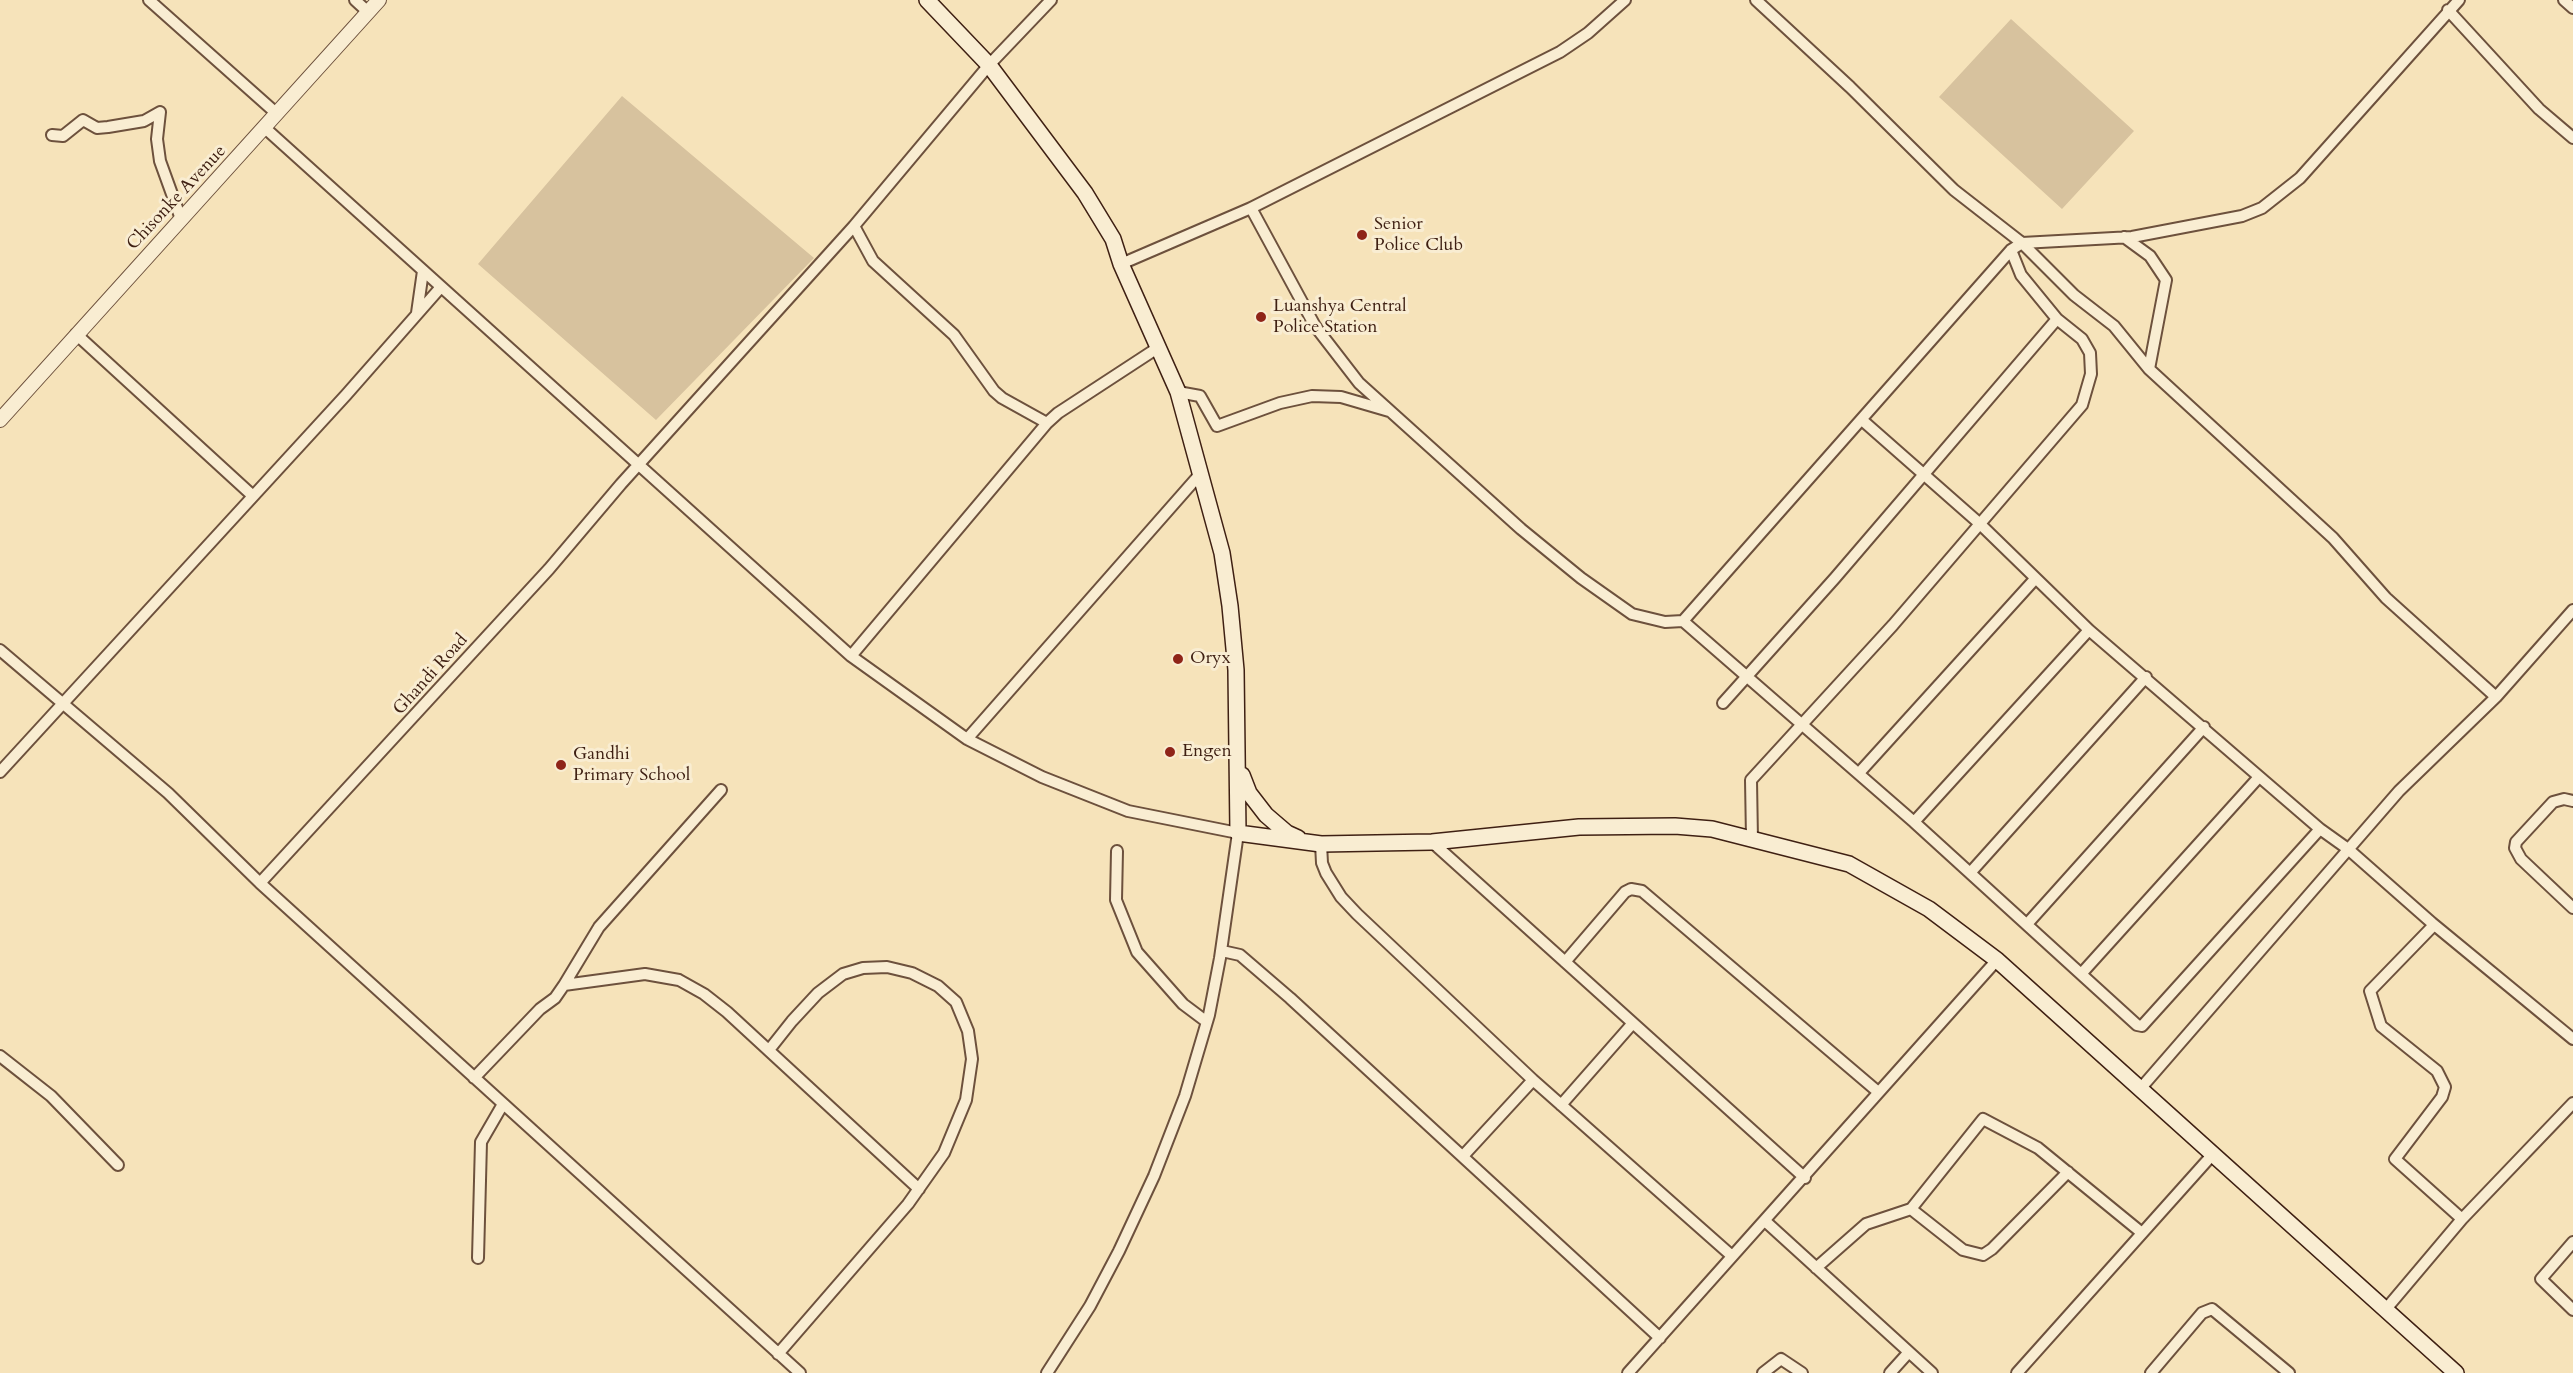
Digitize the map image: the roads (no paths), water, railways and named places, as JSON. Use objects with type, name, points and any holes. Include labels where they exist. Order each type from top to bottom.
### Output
[{"type":"main road","points":[[927,0],[989,65],[1085,193],[1113,239],[1121,264],[1178,392],[1222,553],[1230,606],[1236,670],[1239,767],[1238,833],[1318,844],[1432,842],[1629,825],[1712,829],[1849,864],[1929,909],[1996,960],[2456,1373]]},
{"type":"main road","points":[[1239,767],[1249,793],[1266,815],[1287,833],[1318,844]]},
{"type":"street","points":[[149,0],[276,113]]},
{"type":"street","points":[[355,0],[367,11]]},
{"type":"street","name":"Chisonke Avenue","points":[[0,420],[379,0]]},
{"type":"street","name":"Ghandi Road","points":[[260,883],[533,586],[621,484],[854,226],[989,65],[1051,0]]},
{"type":"street","points":[[1121,264],[1251,208],[1560,52],[1588,33],[1625,0]]},
{"type":"street","points":[[1756,0],[1850,87],[1954,190],[2022,243],[2057,280],[2114,326],[2149,369],[2333,538],[2386,598],[2496,697]]},
{"type":"street","points":[[1683,621],[2011,249],[2022,243],[2124,237],[2242,216],[2262,208],[2280,197],[2328,149],[2459,0]]},
{"type":"street","points":[[2564,0],[2573,8]]},
{"type":"street","points":[[2448,10],[2540,109],[2572,133]]},
{"type":"street","points":[[52,135],[63,136],[83,120],[97,128],[108,127],[144,121],[160,112],[157,139],[160,161],[181,219]]},
{"type":"street","points":[[265,128],[638,467],[851,656],[967,739],[1042,777],[1128,811],[1238,833],[1222,951],[1207,1022],[1185,1096],[1154,1176],[1090,1306],[1047,1373]]},
{"type":"street","points":[[1251,208],[1327,345],[1359,382],[1521,529],[1611,601],[1632,614],[1665,622],[1683,621],[2028,923],[2137,1025],[2142,1026],[2320,829]]},
{"type":"street","points":[[854,226],[873,261],[954,335],[994,391],[1002,398],[1047,423]]},
{"type":"street","points":[[2124,237],[2150,256],[2166,280],[2149,369]]},
{"type":"street","points":[[1752,839],[1750,780],[1893,626],[2082,405],[2091,374],[2090,353],[2082,339],[2057,319],[2021,275],[2011,249]]},
{"type":"street","points":[[417,313],[423,271]]},
{"type":"street","points":[[0,772],[346,395],[441,287]]},
{"type":"street","points":[[1723,703],[1835,578],[2057,319]]},
{"type":"street","points":[[76,334],[253,496]]},
{"type":"street","points":[[851,656],[1047,423],[1058,413],[1159,347]]},
{"type":"street","points":[[1178,392],[1200,396],[1217,426],[1280,403],[1312,396],[1341,397],[1391,411]]},
{"type":"street","points":[[1862,420],[1979,523],[2089,630],[2320,829],[2348,849],[2434,925],[2573,1039]]},
{"type":"street","points":[[967,739],[1202,474]]},
{"type":"street","points":[[1859,773],[2036,579]]},
{"type":"street","points":[[2141,1088],[2399,791],[2496,697],[2573,610]]},
{"type":"street","points":[[1914,822],[2089,630]]},
{"type":"street","points":[[0,650],[168,793],[260,883],[800,1373]]},
{"type":"street","points":[[1970,873],[2146,677]]},
{"type":"street","points":[[2028,923],[2204,727]]},
{"type":"street","points":[[2082,974],[2259,777]]},
{"type":"street","points":[[474,1078],[540,1009],[555,998],[599,927],[721,790]]},
{"type":"street","points":[[2573,801],[2564,799],[2553,802],[2516,842],[2515,848],[2521,859],[2573,908]]},
{"type":"street","points":[[1432,842],[1805,1178]]},
{"type":"street","points":[[1318,844],[1323,867],[1341,897],[1533,1080],[1732,1256]]},
{"type":"street","points":[[1117,850],[1116,900],[1137,952],[1183,1004],[1207,1022]]},
{"type":"street","points":[[1565,962],[1625,892],[1631,889],[1642,891],[1877,1091]]},
{"type":"street","points":[[2434,925],[2370,991],[2381,1026],[2437,1071],[2445,1087],[2442,1097],[2395,1159],[2462,1220]]},
{"type":"street","points":[[1222,951],[1240,955],[1463,1156],[1659,1338]]},
{"type":"street","points":[[1628,1373],[1805,1178],[1877,1091],[1996,960]]},
{"type":"street","points":[[770,1050],[792,1021],[818,993],[843,974],[863,968],[887,967],[912,973],[938,986],[956,1002],[968,1031],[971,1080],[952,1134],[920,1189],[778,1354]]},
{"type":"street","points":[[564,985],[645,974],[679,980],[704,994],[770,1050],[920,1189]]},
{"type":"street","points":[[1561,1105],[1633,1023]]},
{"type":"street","points":[[0,1056],[51,1096],[118,1165]]},
{"type":"street","points":[[1463,1156],[1533,1080]]},
{"type":"street","points":[[2386,1309],[2462,1220],[2573,1103]]},
{"type":"street","points":[[478,1258],[481,1142],[502,1104]]},
{"type":"street","points":[[1816,1268],[1866,1224],[1911,1209],[1983,1119],[2028,1141],[2142,1233]]},
{"type":"street","points":[[2018,1373],[2213,1154]]},
{"type":"street","points":[[1911,1209],[1963,1250],[1983,1255],[1992,1250],[2068,1172]]},
{"type":"street","points":[[1765,1221],[1932,1373]]},
{"type":"street","points":[[2573,1242],[2541,1279],[2573,1310]]},
{"type":"street","points":[[2151,1373],[2202,1313],[2212,1309],[2289,1373]]},
{"type":"street","points":[[1890,1373],[1909,1352]]},
{"type":"street","points":[[1763,1373],[1780,1359],[1802,1373]]},
{"type":"place","name":"Senior Police Club","points":[[1362,235]]},
{"type":"place","name":"Luanshya Central Police Station","points":[[1261,317]]},
{"type":"place","name":"Oryx","points":[[1178,659]]},
{"type":"place","name":"Engen","points":[[1170,752]]},
{"type":"place","name":"Gandhi Primary School","points":[[561,765]]}]
